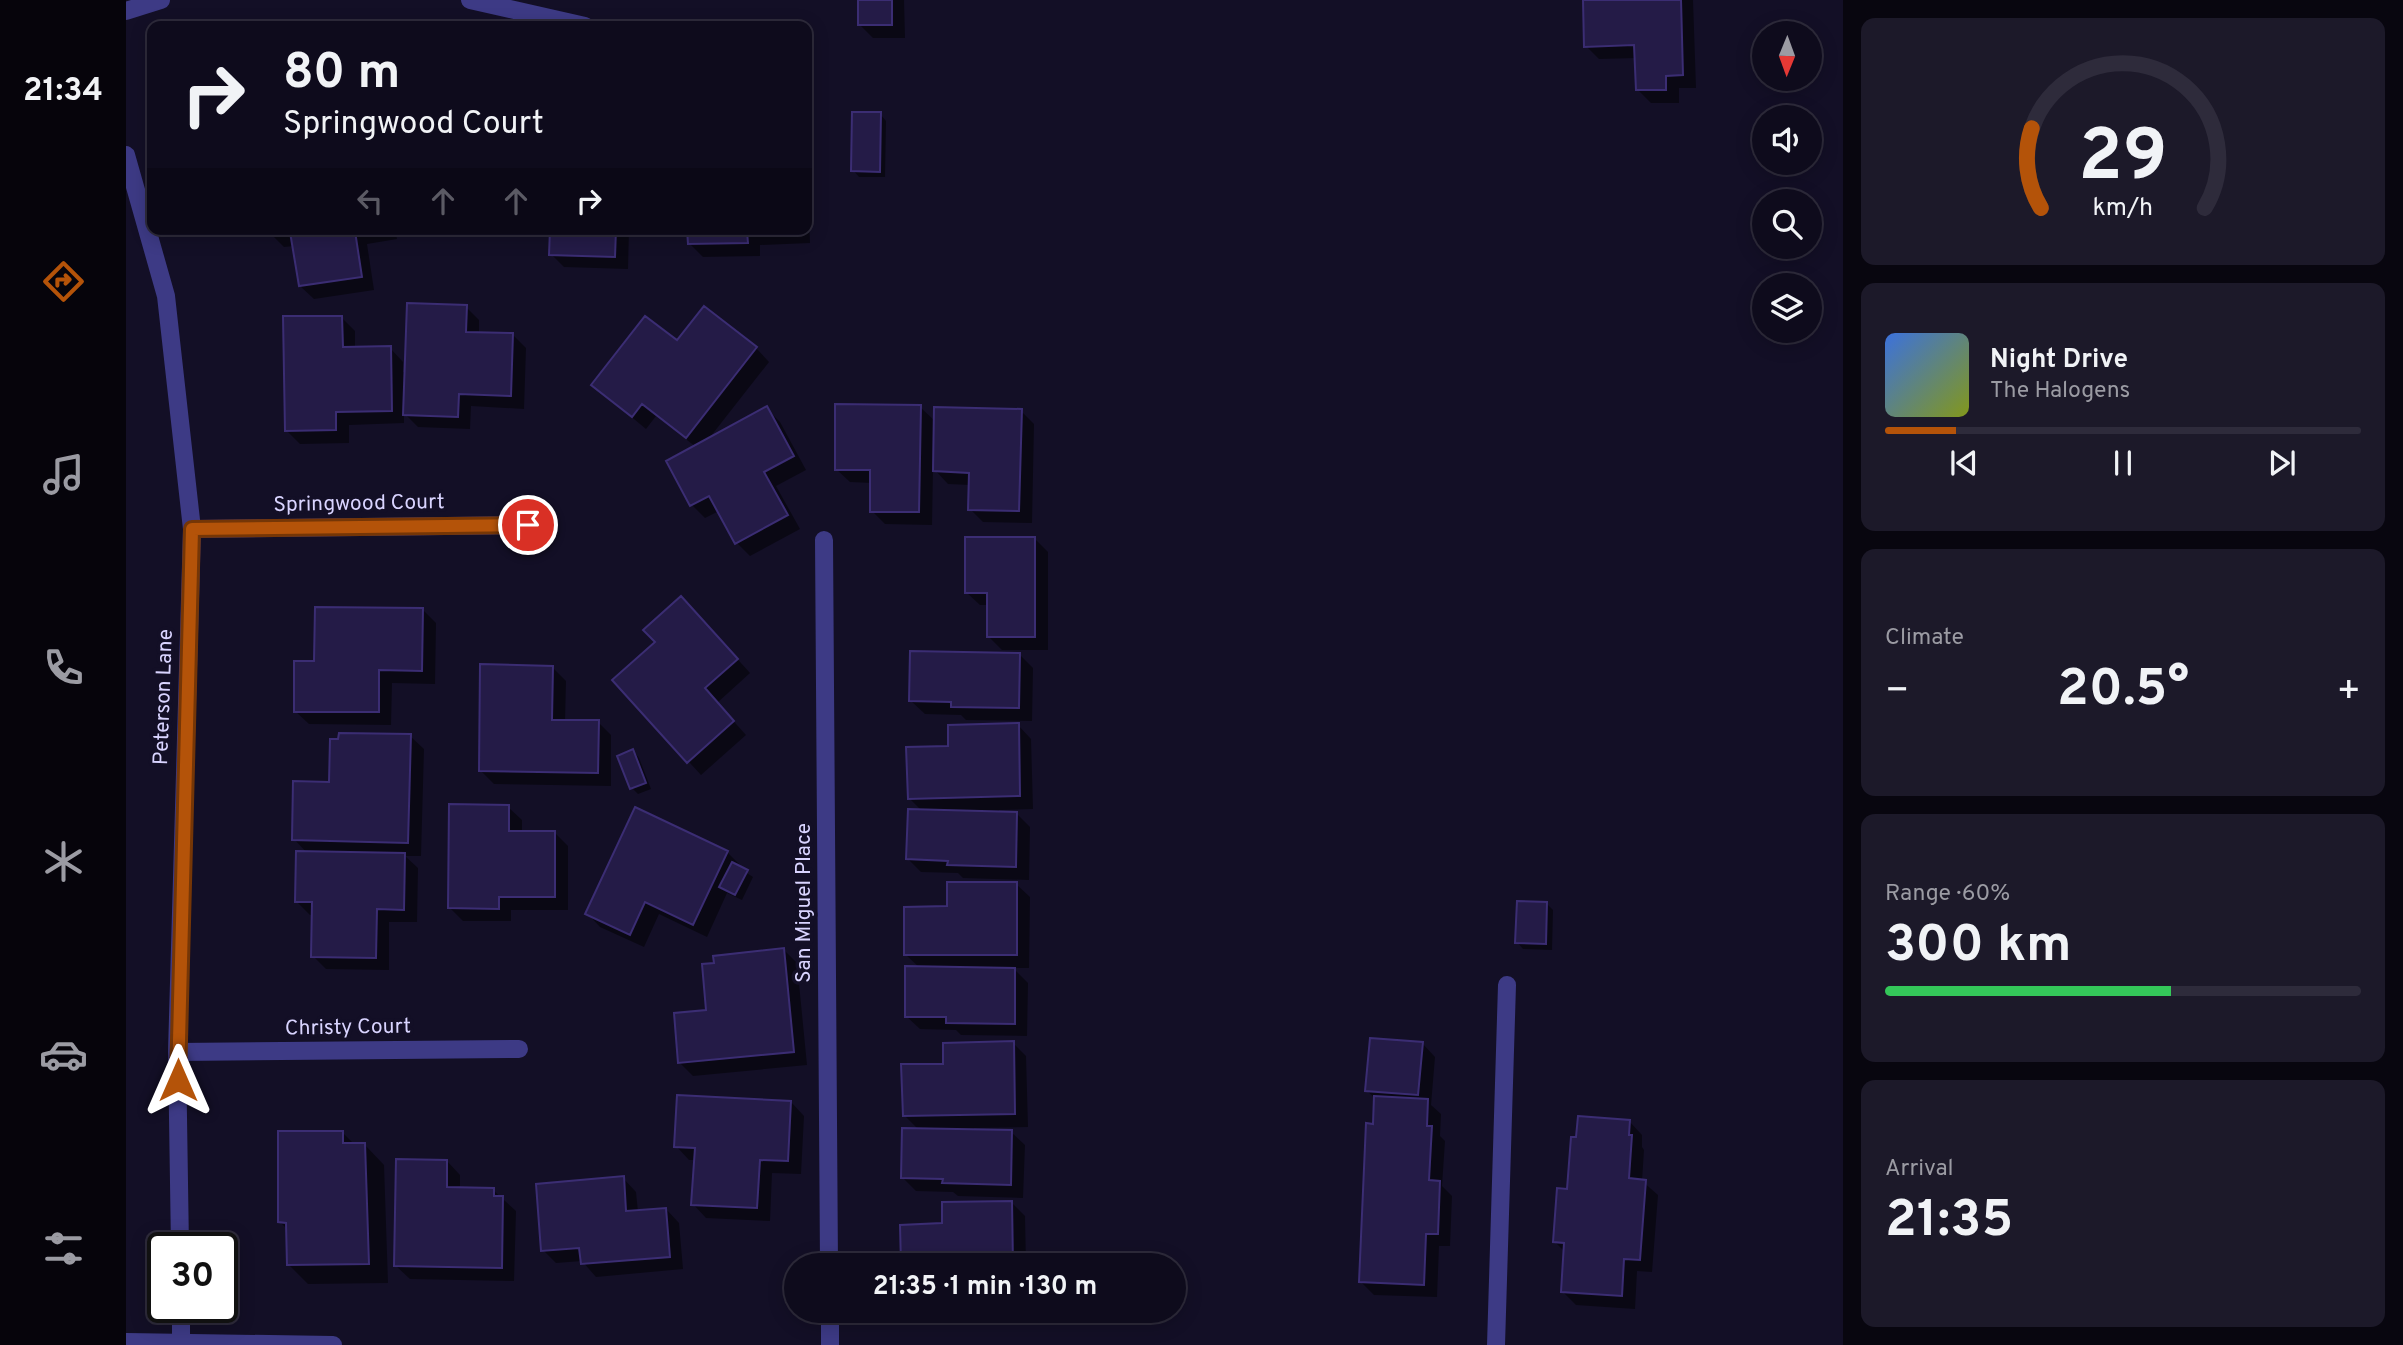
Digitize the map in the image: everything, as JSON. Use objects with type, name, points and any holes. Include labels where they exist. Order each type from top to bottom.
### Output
[{"type":"street","points":[[126,11],[161,0]]},
{"type":"street","points":[[470,0],[563,21]]},
{"type":"street","name":"Peterson Lane","points":[[126,155],[147,229]]},
{"type":"street","name":"Peterson Lane","points":[[149,235],[166,296],[192,529],[177,1052],[180,1232]]},
{"type":"street","name":"Springwood Court","points":[[192,529],[528,525]]},
{"type":"street","name":"San Miguel Place","points":[[824,540],[829,1253]]},
{"type":"street","points":[[1496,1345],[1507,985]]},
{"type":"street","name":"Christy Court","points":[[177,1052],[519,1049]]},
{"type":"street","points":[[181,1323],[181,1343]]},
{"type":"street","points":[[830,1323],[830,1345]]},
{"type":"street","points":[[126,1342],[333,1345]]},
{"type":"building","points":[[858,0],[892,0],[892,25],[858,25]]},
{"type":"building","points":[[1583,0],[1681,0],[1683,75],[1666,76],[1666,90],[1636,90],[1634,45],[1584,47]]},
{"type":"building","points":[[852,112],[881,112],[880,172],[851,171]]},
{"type":"building","points":[[290,235],[356,235],[362,277],[299,286]]},
{"type":"building","points":[[550,235],[616,235],[615,257],[549,255]]},
{"type":"building","points":[[687,235],[747,235],[748,243],[688,244]]},
{"type":"building","points":[[407,303],[467,305],[466,332],[513,333],[511,396],[459,394],[458,417],[403,415]]},
{"type":"building","points":[[704,306],[757,347],[686,438],[642,404],[632,417],[591,385],[645,316],[677,340]]},
{"type":"building","points":[[283,316],[342,316],[343,347],[391,346],[392,411],[336,412],[336,430],[285,431]]},
{"type":"building","points":[[835,404],[921,405],[919,512],[870,512],[870,470],[835,470]]},
{"type":"building","points":[[767,406],[794,456],[764,472],[788,515],[735,544],[709,496],[690,506],[666,461]]},
{"type":"building","points":[[934,407],[1022,409],[1019,511],[968,510],[969,473],[933,471]]},
{"type":"building","points":[[965,537],[1035,537],[1035,637],[987,637],[987,593],[965,593]]},
{"type":"building","points":[[681,596],[738,659],[705,688],[734,721],[687,763],[612,680],[655,642],[643,630]]},
{"type":"building","points":[[315,607],[423,608],[422,671],[379,670],[379,712],[294,712],[294,661],[314,661]]},
{"type":"building","points":[[910,651],[1020,653],[1019,708],[951,707],[951,702],[909,701]]},
{"type":"building","points":[[480,664],[553,666],[552,720],[599,720],[598,773],[479,771]]},
{"type":"building","points":[[1019,723],[1020,796],[908,799],[906,747],[948,746],[948,725]]},
{"type":"building","points":[[339,733],[411,734],[408,843],[292,840],[293,781],[329,782],[330,739],[338,739]]},
{"type":"building","points":[[633,749],[646,783],[630,789],[617,756]]},
{"type":"building","points":[[449,804],[509,805],[509,831],[555,831],[555,897],[499,897],[499,909],[448,908]]},
{"type":"building","points":[[635,807],[728,851],[693,925],[645,902],[630,935],[585,914]]},
{"type":"building","points":[[908,809],[1017,812],[1016,867],[947,865],[948,861],[906,859]]},
{"type":"building","points":[[296,851],[405,853],[404,910],[377,909],[376,958],[311,957],[312,902],[295,902]]},
{"type":"building","points":[[732,862],[748,870],[735,895],[719,887]]},
{"type":"building","points":[[947,882],[1017,882],[1017,955],[904,955],[904,907],[947,906]]},
{"type":"building","points":[[1517,901],[1547,902],[1546,944],[1515,943]]},
{"type":"building","points":[[784,948],[794,1052],[678,1063],[674,1013],[706,1010],[702,964],[714,963],[713,956]]},
{"type":"building","points":[[905,966],[1015,968],[1015,1024],[946,1023],[946,1017],[905,1017]]},
{"type":"building","points":[[1370,1038],[1423,1042],[1418,1095],[1365,1091]]},
{"type":"building","points":[[1014,1041],[1015,1114],[903,1116],[901,1064],[943,1064],[943,1043]]},
{"type":"building","points":[[677,1095],[791,1101],[788,1161],[760,1160],[757,1208],[691,1205],[695,1148],[674,1147]]},
{"type":"building","points":[[1374,1096],[1428,1099],[1427,1126],[1432,1126],[1429,1180],[1440,1181],[1438,1234],[1426,1234],[1424,1285],[1359,1282],[1366,1123],[1373,1124]]},
{"type":"building","points":[[1578,1116],[1630,1120],[1629,1135],[1632,1135],[1629,1178],[1646,1180],[1640,1260],[1624,1259],[1622,1296],[1561,1292],[1564,1243],[1553,1242],[1557,1188],[1567,1189],[1571,1137],[1576,1137]]},
{"type":"building","points":[[902,1128],[1012,1130],[1011,1185],[942,1183],[943,1179],[901,1178]]},
{"type":"building","points":[[278,1131],[343,1131],[343,1143],[365,1143],[369,1264],[287,1265],[286,1223],[278,1222]]},
{"type":"building","points":[[396,1159],[447,1160],[447,1187],[494,1188],[494,1196],[503,1196],[502,1268],[394,1266]]},
{"type":"building","points":[[624,1176],[626,1211],[666,1208],[670,1257],[581,1264],[579,1248],[541,1251],[536,1184]]},
{"type":"building","points":[[1012,1201],[1013,1253],[901,1253],[900,1225],[942,1223],[942,1202]]},
{"type":"route","points":[[178,1080],[192,529],[528,525]]}]
